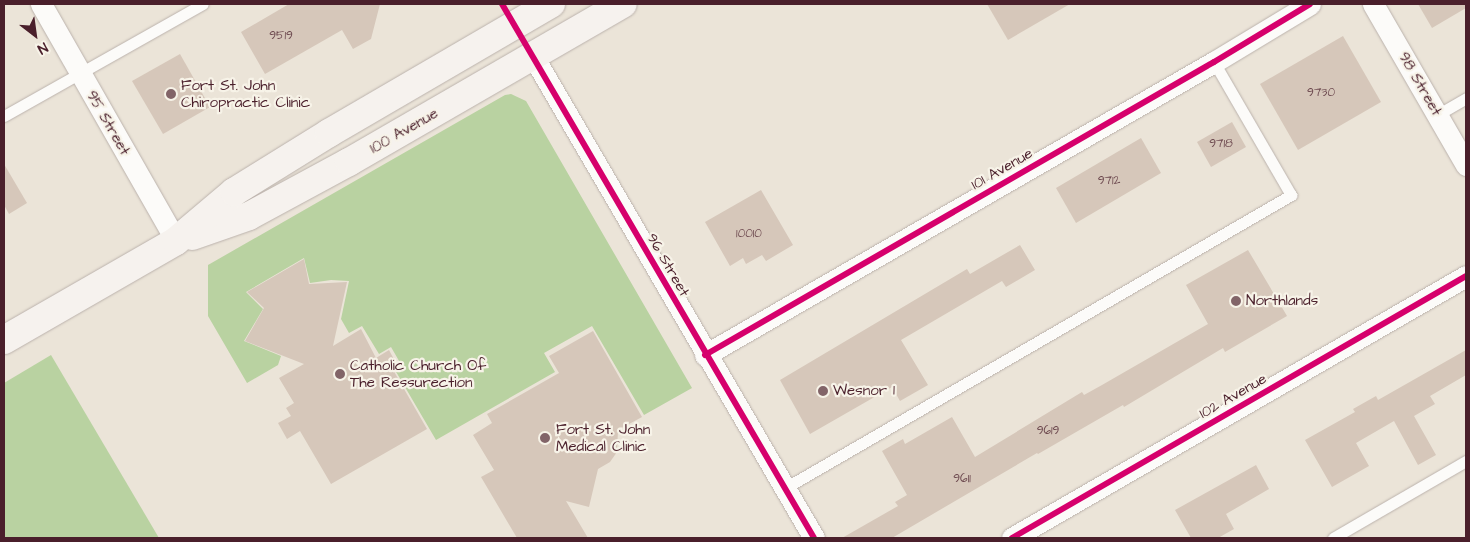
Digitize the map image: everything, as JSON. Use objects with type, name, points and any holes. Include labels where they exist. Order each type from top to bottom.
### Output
[{"type":"main road","name":"100 Avenue","points":[[4,340],[176,241],[234,192],[329,133],[508,14],[551,4]]},
{"type":"main road","name":"100 Avenue","points":[[176,241],[249,216],[623,4]]},
{"type":"main road","name":"96 Street","points":[[508,14],[533,56]]},
{"type":"street","name":"95 Street","points":[[41,4],[79,74],[176,241]]},
{"type":"street","name":"101 Avenue","points":[[705,354],[1214,62],[1310,4]]},
{"type":"street","name":"98 Street","points":[[1373,4],[1466,165]]},
{"type":"street","name":"96 Street","points":[[533,56],[814,538]]},
{"type":"street","name":"102 Avenue","points":[[1012,538],[1466,276]]},
{"type":"lane","points":[[4,116],[203,4]]},
{"type":"lane","points":[[785,488],[1291,195],[1214,62]]},
{"type":"lane","points":[[1437,115],[1466,98]]},
{"type":"lane","points":[[1332,538],[1466,461]]},
{"type":"green space","points":[[511,94],[526,101],[692,388],[644,415],[592,326],[544,353],[555,372],[436,440],[395,370],[402,366],[391,347],[379,354],[362,326],[349,333],[341,319],[349,281],[331,280],[310,283],[304,258],[246,292],[263,309],[244,341],[281,356],[278,365],[247,383],[208,316],[208,265],[505,95]]},
{"type":"green space","points":[[51,355],[159,538],[4,538],[4,383]]},
{"type":"building","points":[[289,4],[380,4],[371,39],[353,49],[342,30],[265,74],[241,32]]},
{"type":"building","points":[[987,4],[1070,4],[1008,40]]},
{"type":"building","points":[[1418,4],[1466,4],[1466,8],[1432,28]]},
{"type":"building","points":[[1343,36],[1381,102],[1298,150],[1260,84]]},
{"type":"building","name":"Fort St. John Chiropractic Clinic","points":[[180,54],[210,107],[163,134],[132,81]]},
{"type":"building","points":[[1232,122],[1246,147],[1211,167],[1197,142]]},
{"type":"building","points":[[1141,138],[1161,173],[1076,223],[1056,188]]},
{"type":"building","points":[[4,164],[27,203],[9,214],[4,205]]},
{"type":"building","points":[[761,190],[793,245],[766,261],[762,255],[746,264],[743,258],[730,266],[705,222]]},
{"type":"building","points":[[1020,245],[1035,270],[1006,287],[1002,281],[901,340],[928,385],[900,401],[892,387],[810,434],[780,380],[967,269],[970,274]]},
{"type":"building","points":[[1248,250],[1287,316],[1225,352],[1223,348],[1124,407],[1123,405],[1037,453],[892,538],[842,538],[898,506],[895,502],[907,495],[882,451],[903,439],[905,444],[952,417],[975,457],[1082,392],[1084,395],[1208,324],[1186,285]]},
{"type":"building","name":"Catholic Church Of The Ressurection","points":[[304,259],[309,284],[347,282],[333,346],[361,329],[376,358],[389,350],[397,365],[392,368],[427,429],[331,484],[300,431],[287,439],[278,423],[291,416],[286,408],[294,403],[279,378],[304,364],[245,341],[264,308],[247,292]]},
{"type":"building","name":"Fort St. John Medical Clinic","points":[[593,331],[642,417],[618,430],[617,452],[610,462],[598,469],[589,507],[566,501],[588,538],[517,538],[481,477],[494,470],[473,435],[492,423],[487,414],[559,373],[549,356]]},
{"type":"building","points":[[1466,350],[1466,375],[1430,396],[1435,404],[1414,416],[1436,455],[1418,465],[1394,421],[1356,443],[1369,466],[1332,487],[1305,440],[1355,412],[1353,409],[1376,396],[1378,400]]},
{"type":"building","points":[[1256,465],[1269,489],[1226,514],[1234,529],[1218,538],[1191,538],[1175,510]]},
{"type":"cycle path","points":[[502,4],[814,538]]},
{"type":"cycle path","points":[[705,355],[1214,62],[1310,4]]},
{"type":"cycle path","points":[[1012,538],[1466,276]]},
{"type":"place","name":"Fort St. John Chiropractic Clinic","points":[[171,94]]},
{"type":"place","name":"Northlands","points":[[1236,301]]},
{"type":"place","name":"Catholic Church Of The Ressurection","points":[[340,374]]},
{"type":"place","name":"Wesnor 1","points":[[823,391]]},
{"type":"place","name":"Fort St. John Medical Clinic","points":[[545,438]]}]
